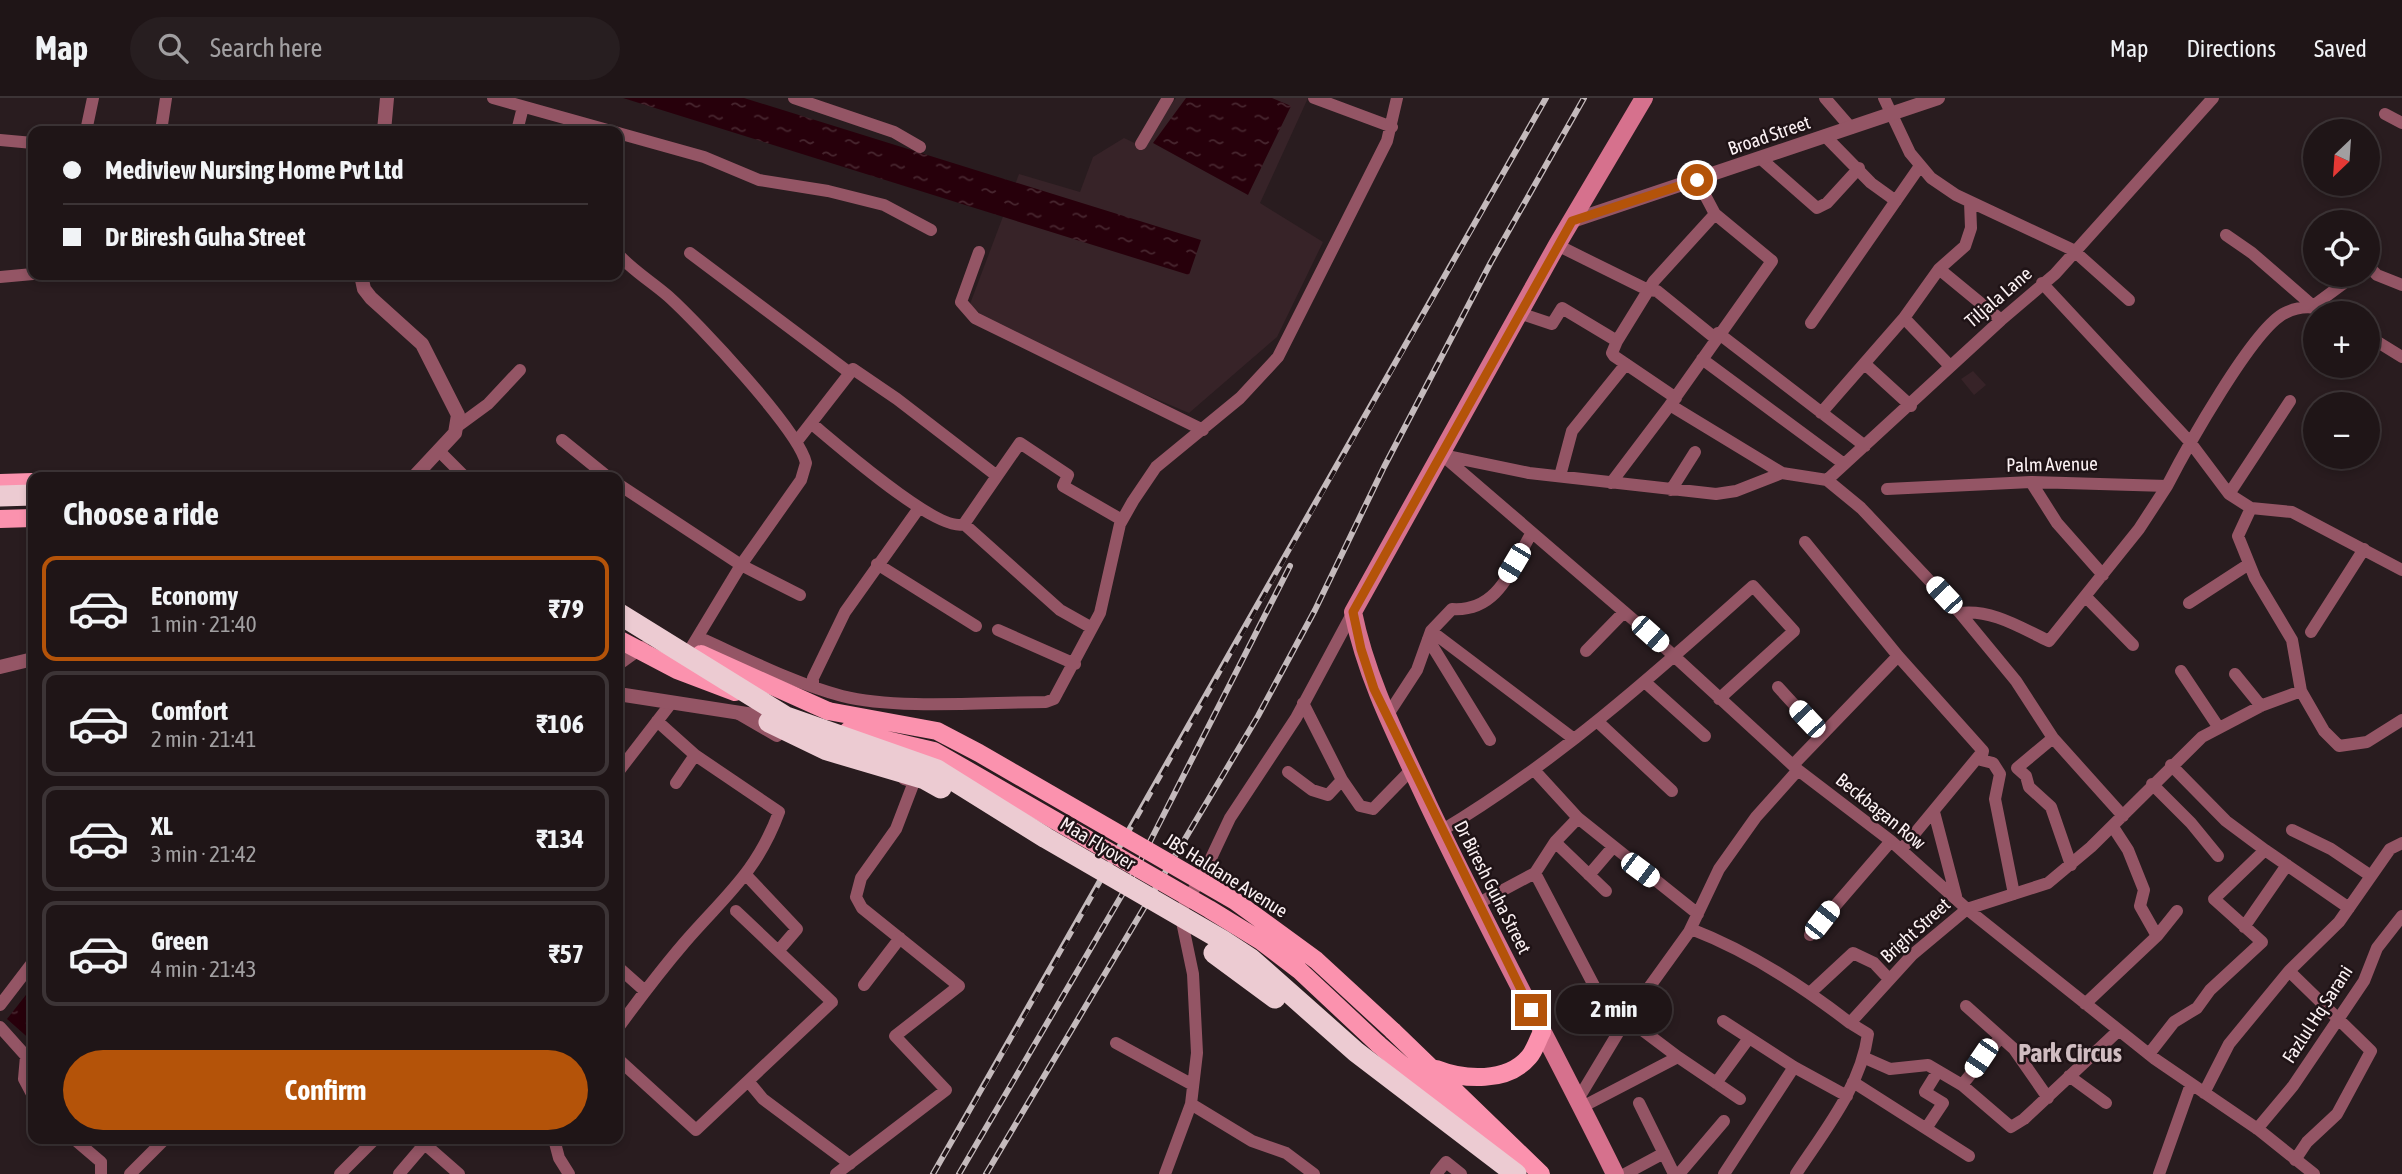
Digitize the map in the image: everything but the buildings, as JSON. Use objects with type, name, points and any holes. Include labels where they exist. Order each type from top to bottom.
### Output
[{"type":"highway","points":[[0,496],[28,495]]},
{"type":"highway","points":[[0,510],[28,509]]},
{"type":"highway","name":"Maa Flyover","points":[[623,616],[786,717],[937,770],[1046,838],[1222,940],[1251,959],[1356,1052],[1516,1174]]},
{"type":"highway","name":"Maa Flyover","points":[[623,633],[797,738],[925,779],[1066,867],[1213,952],[1264,988],[1344,1059],[1495,1174]]},
{"type":"main road","points":[[1353,612],[1557,245],[1644,98]]},
{"type":"main road","points":[[0,483],[28,482]]},
{"type":"main road","points":[[0,519],[28,518]]},
{"type":"main road","points":[[623,606],[655,626],[695,643],[745,676],[827,719],[934,751],[1261,941],[1299,970],[1378,1044],[1529,1174]]},
{"type":"main road","name":"Dr Biresh Guha Street","points":[[1353,612],[1361,649],[1387,716],[1477,904],[1615,1174]]},
{"type":"main road","name":"JBS Haldane Avenue","points":[[623,642],[677,670],[803,720],[827,719],[937,731],[979,752],[1235,901],[1316,960],[1541,1174]]},
{"type":"main road","points":[[1429,1066],[1477,1079],[1503,1073],[1529,1058],[1542,1032]]},
{"type":"street","points":[[87,126],[93,98]]},
{"type":"street","points":[[162,126],[166,98]]},
{"type":"street","points":[[384,126],[387,98]]},
{"type":"street","points":[[493,98],[592,126]]},
{"type":"street","points":[[794,98],[894,132],[920,147]]},
{"type":"street","points":[[1141,144],[1168,98]]},
{"type":"street","points":[[1314,98],[1392,127]]},
{"type":"street","points":[[695,643],[845,697],[902,702],[1046,702],[1059,692],[1092,628],[1108,587],[1114,544],[1122,520],[1156,467],[1261,379],[1278,357],[1298,322],[1392,127],[1397,98]]},
{"type":"street","points":[[1825,98],[1851,128]]},
{"type":"street","points":[[1884,98],[1910,153],[1931,178],[1970,202],[2073,250],[2129,300]]},
{"type":"street","name":"Broad Street","points":[[1572,221],[1938,98]]},
{"type":"street","name":"Tiljala Lane","points":[[1827,480],[1910,406],[1950,366],[2055,274],[2073,250],[2213,98]]},
{"type":"street","points":[[518,126],[523,107]]},
{"type":"street","points":[[2385,114],[2402,123]]},
{"type":"street","points":[[623,134],[691,153],[759,180],[828,191],[884,205],[931,230]]},
{"type":"street","points":[[1825,136],[1871,183],[1896,201]]},
{"type":"street","points":[[0,140],[28,143]]},
{"type":"street","points":[[1760,158],[1816,208],[1827,203],[1859,168]]},
{"type":"street","points":[[1811,323],[1920,166]]},
{"type":"street","points":[[1611,483],[1772,261],[1715,214],[1697,180]]},
{"type":"street","points":[[1821,413],[1904,318],[1939,269],[1965,246],[1969,238],[1970,202]]},
{"type":"street","points":[[1715,214],[1648,290],[1612,353],[1673,401],[1782,473],[1827,480],[1861,508],[1960,612],[2016,681],[2053,738],[2123,816]]},
{"type":"street","points":[[2226,236],[2252,253],[2307,301]]},
{"type":"street","points":[[1557,245],[1648,290],[1657,291],[1865,446]]},
{"type":"street","points":[[979,252],[961,302],[975,318],[1203,430]]},
{"type":"street","points":[[690,253],[850,373]]},
{"type":"street","points":[[623,258],[685,313],[797,441],[806,463],[801,480],[741,565],[677,670]]},
{"type":"street","points":[[1939,269],[2001,320]]},
{"type":"street","points":[[0,277],[28,274]]},
{"type":"street","points":[[2380,276],[2402,285]]},
{"type":"street","points":[[362,280],[364,289],[371,298],[422,344],[458,415],[458,426]]},
{"type":"street","points":[[2042,283],[2190,442],[2229,494],[2251,508],[2292,512],[2402,570]]},
{"type":"street","points":[[2320,301],[2339,287]]},
{"type":"street","points":[[1519,313],[1552,324],[1562,308],[1617,341]]},
{"type":"street","points":[[1960,612],[1973,611],[1994,616],[2049,641],[2103,575],[2167,486],[2190,442],[2264,330],[2284,313],[2303,308]]},
{"type":"street","points":[[1904,318],[1950,366]]},
{"type":"street","points":[[2380,343],[2402,357]]},
{"type":"street","points":[[1702,359],[1844,464]]},
{"type":"street","points":[[1560,476],[1572,431],[1626,363]]},
{"type":"street","points":[[1865,364],[1910,406]]},
{"type":"street","points":[[797,441],[853,369],[897,399],[997,476]]},
{"type":"street","points":[[419,472],[439,452],[458,426],[478,412],[520,370]]},
{"type":"street","points":[[2229,494],[2290,401]]},
{"type":"street","points":[[811,423],[919,508],[950,524],[964,524],[1060,610],[1092,628]]},
{"type":"street","points":[[562,440],[602,472]]},
{"type":"street","points":[[964,524],[1020,443],[1068,475],[1063,486],[1122,520]]},
{"type":"street","points":[[439,452],[460,472]]},
{"type":"street","points":[[1671,490],[1695,452]]},
{"type":"street","points":[[1442,455],[1529,473],[1671,490],[1726,492],[1782,473]]},
{"type":"street","name":"Beckbagan Row","points":[[1442,455],[1675,656],[1796,767],[1891,841],[1967,909],[2118,1031],[2258,1129],[2314,1174]]},
{"type":"street","points":[[2031,482],[2057,523],[2103,575]]},
{"type":"street","name":"Palm Avenue","points":[[1887,489],[2031,482],[2167,486]]},
{"type":"street","points":[[623,487],[741,565],[800,595]]},
{"type":"street","points":[[813,687],[813,678],[840,620],[919,508]]},
{"type":"street","points":[[2251,508],[2238,536],[2249,564],[2292,640],[2301,691],[2324,731],[2339,746],[2367,742],[2402,720]]},
{"type":"street","points":[[1387,716],[1417,670],[1430,635],[1452,609],[1469,610],[1494,596],[1531,534]]},
{"type":"street","points":[[1805,542],[1898,656],[1983,751]]},
{"type":"street","points":[[2311,632],[2364,550]]},
{"type":"street","points":[[877,564],[976,626]]},
{"type":"street","points":[[2189,603],[2249,564]]},
{"type":"street","points":[[1441,831],[1535,771],[1646,683],[1753,586],[1794,631],[1719,699]]},
{"type":"street","points":[[2086,597],[2133,645]]},
{"type":"street","points":[[1165,1174],[1191,1104],[1197,1054],[1194,974],[1180,912],[1204,873],[1230,818],[1303,703],[1353,612]]},
{"type":"street","points":[[1586,651],[1624,612]]},
{"type":"street","points":[[623,663],[640,651],[655,626]]},
{"type":"street","points":[[998,630],[1075,664]]},
{"type":"street","points":[[1430,635],[1574,739]]},
{"type":"street","points":[[1430,635],[1490,740]]},
{"type":"street","points":[[1578,1105],[1627,1018],[1690,929],[1718,869],[1821,734],[1898,656]]},
{"type":"street","points":[[0,667],[28,660]]},
{"type":"street","points":[[2181,671],[2219,728]]},
{"type":"street","points":[[2235,674],[2261,706]]},
{"type":"street","points":[[1646,683],[1705,736]]},
{"type":"street","points":[[1778,687],[1821,734]]},
{"type":"street","name":"Bright Street","points":[[1850,1023],[1889,979],[1967,909],[2048,883],[2113,827],[2152,784],[2202,737],[2261,706],[2301,691]]},
{"type":"street","points":[[623,695],[803,720]]},
{"type":"street","points":[[623,765],[672,702]]},
{"type":"street","points":[[1303,703],[1342,780],[1360,806],[1373,809],[1412,769]]},
{"type":"street","points":[[735,712],[761,729],[797,746],[914,782],[896,829],[861,878],[856,897],[862,908],[959,986],[895,1036],[946,1090],[836,1174]]},
{"type":"street","points":[[623,1021],[698,927],[747,876],[771,835],[779,811],[695,755],[657,721]]},
{"type":"street","points":[[1597,721],[1672,791]]},
{"type":"street","points":[[2053,738],[2017,768],[2026,776],[2029,787],[2051,807],[2071,865]]},
{"type":"street","points":[[1901,850],[1983,751]]},
{"type":"street","points":[[1983,751],[1981,760],[1993,763],[2000,774],[1995,799],[2014,894]]},
{"type":"street","points":[[676,783],[695,755]]},
{"type":"street","points":[[2171,765],[2227,821],[2348,908]]},
{"type":"street","points":[[1535,771],[1578,818],[1698,914]]},
{"type":"street","points":[[1288,772],[1321,794],[1328,795],[1342,780]]},
{"type":"street","points":[[2152,784],[2191,823],[2218,856]]},
{"type":"street","points":[[1934,812],[1956,897]]},
{"type":"street","points":[[1477,904],[1535,873],[1555,842],[1578,818]]},
{"type":"street","points":[[2113,827],[2128,850],[2144,890],[2140,906],[2157,936]]},
{"type":"street","points":[[2292,831],[2331,849],[2371,876]]},
{"type":"street","points":[[1810,935],[1891,841]]},
{"type":"street","points":[[1555,842],[1605,891]]},
{"type":"street","points":[[2204,1093],[2229,1044],[2289,971],[2348,908],[2390,849],[2402,843]]},
{"type":"street","points":[[1589,875],[1612,847]]},
{"type":"street","points":[[2149,1054],[2174,1022],[2197,1007],[2210,990],[2263,942],[2214,899],[2265,850]]},
{"type":"street","points":[[2244,927],[2287,865]]},
{"type":"street","points":[[1535,873],[1601,999],[1678,1057],[1740,1099]]},
{"type":"street","points":[[747,876],[797,929],[779,950]]},
{"type":"street","points":[[623,1064],[696,1130],[832,1002],[736,911]]},
{"type":"street","points":[[2085,1004],[2157,936],[2177,911]]},
{"type":"street","name":"Fazlul Hq Sarani","points":[[2258,1129],[2293,1086],[2339,1018],[2364,981],[2377,948],[2402,916]]},
{"type":"street","points":[[1690,929],[1734,946],[1811,992],[1868,1034],[1865,1058],[1847,1096],[1796,1174]]},
{"type":"street","points":[[864,985],[900,938]]},
{"type":"street","points":[[1811,992],[1853,953],[1874,963],[1889,979]]},
{"type":"street","points":[[0,1005],[28,968]]},
{"type":"street","points":[[623,971],[645,991]]},
{"type":"street","points":[[2289,971],[2371,1051],[2337,1114],[2307,1143],[2295,1160]]},
{"type":"street","points":[[1966,1006],[2014,1049],[2048,1098]]},
{"type":"street","points":[[1723,1021],[1794,1067],[1847,1096]]},
{"type":"street","points":[[0,1027],[26,1056],[24,1079],[28,1087]]},
{"type":"street","points":[[1865,1058],[1890,1069],[1927,1065],[1962,1085],[2011,1127],[2048,1098],[2118,1031]]},
{"type":"street","points":[[1716,1083],[1749,1038]]},
{"type":"street","points":[[1962,1085],[2000,1038]]},
{"type":"street","points":[[1116,1043],[1193,1085]]},
{"type":"street","points":[[1578,1105],[1678,1057]]},
{"type":"street","points":[[1724,1174],[1794,1067]]},
{"type":"street","points":[[1927,1127],[1943,1103],[1926,1092],[1938,1071]]},
{"type":"street","points":[[2069,1076],[2106,1104]]},
{"type":"street","points":[[748,1081],[763,1099],[850,1164]]},
{"type":"street","points":[[1853,1082],[1969,1156]]},
{"type":"street","points":[[2159,1174],[2191,1084]]},
{"type":"street","points":[[1639,1103],[1677,1174],[1724,1121]]},
{"type":"street","points":[[1191,1104],[1252,1142],[1286,1153],[1314,1174]]},
{"type":"street","points":[[80,1144],[101,1163],[101,1174]]},
{"type":"street","points":[[130,1174],[160,1144]]},
{"type":"street","points":[[340,1174],[370,1144]]},
{"type":"street","points":[[555,1144],[559,1158],[569,1174]]},
{"type":"street","points":[[399,1174],[422,1147],[427,1146],[460,1174]]},
{"type":"street","points":[[1625,1174],[1664,1153]]},
{"type":"street","points":[[1436,1174],[1446,1161],[1461,1174]]},
{"type":"shaded area","points":[[1176,98],[1308,98],[1260,203],[1323,242],[1277,337],[1189,413],[999,332],[970,304],[1019,174],[1080,192],[1093,157],[1124,138],[1141,146]]},
{"type":"shaded area","points":[[1973,371],[1986,385],[1974,395],[1961,379]]},
{"type":"water","points":[[623,98],[744,98],[1201,240],[1189,275]]},
{"type":"water","points":[[1186,98],[1272,98],[1291,106],[1248,195],[1153,143]]},
{"type":"water","points":[[28,992],[28,1038],[7,1019]]},
{"type":"railway","points":[[933,1174],[1546,98]]},
{"type":"railway","points":[[986,1174],[1258,716],[1315,610],[1384,467],[1491,262],[1584,98]]},
{"type":"railway","points":[[959,1174],[1130,881],[1290,566]]},
{"type":"district","name":"Park Circus","points":[[2070,1053]]},
{"type":"route","points":[[1531,1010],[1441,831],[1374,689],[1353,612],[1572,221],[1697,180]]}]
